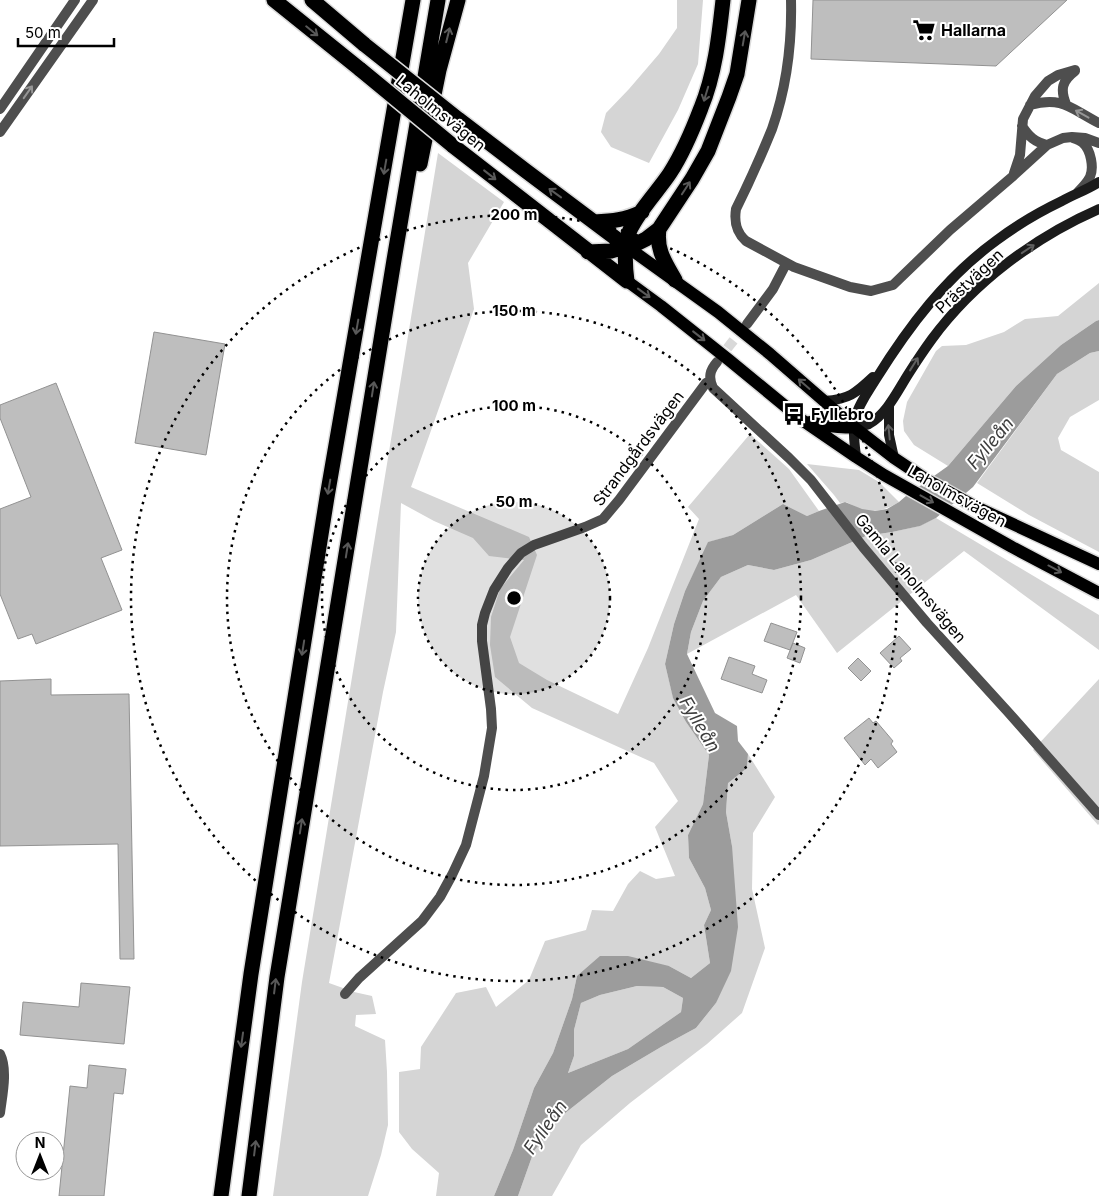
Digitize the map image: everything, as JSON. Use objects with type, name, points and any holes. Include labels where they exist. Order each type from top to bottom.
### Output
[{"type":"highway","name":"Laholmsvägen","points":[[274,0],[452,145],[627,281]]},
{"type":"highway","name":"Laholmsvägen","points":[[312,0],[458,119],[626,246]]},
{"type":"highway","points":[[404,54],[405,0]]},
{"type":"highway","points":[[222,1196],[252,965],[327,497],[413,0]]},
{"type":"highway","points":[[249,1196],[277,977],[438,0]]},
{"type":"highway","points":[[394,260],[407,238],[439,70],[458,0]]},
{"type":"highway","points":[[627,281],[625,259],[627,240],[631,227],[672,171],[702,107],[715,60],[723,0]]},
{"type":"highway","points":[[588,252],[611,251],[638,243],[659,229],[692,179],[708,151],[737,74],[749,0]]},
{"type":"highway","points":[[594,222],[615,221],[642,212]]},
{"type":"highway","points":[[659,229],[658,241],[661,255],[675,280]]},
{"type":"main road","name":"Laholmsvägen","points":[[626,246],[718,312],[770,354],[854,428],[894,458],[927,480],[968,502],[1099,564]]},
{"type":"main road","name":"Laholmsvägen","points":[[627,281],[729,360],[802,420],[856,457],[884,475],[1012,547],[1099,593]]},
{"type":"main road","name":"Laholmsvägen","points":[[802,420],[836,428],[854,428]]},
{"type":"street","points":[[0,109],[75,0]]},
{"type":"street","points":[[0,132],[93,0]]},
{"type":"street","points":[[791,0],[791,34],[780,101],[772,128],[736,210],[734,222],[746,241],[786,264],[857,288],[871,290],[893,284],[950,230],[1048,145],[1063,138],[1072,137],[1086,138],[1099,143]]},
{"type":"street","points":[[1012,177],[1020,156],[1023,119],[1034,96],[1048,81],[1058,75],[1075,70],[1067,77],[1062,90],[1066,104]]},
{"type":"street","points":[[1030,105],[1043,101],[1066,104],[1099,123]]},
{"type":"street","points":[[1022,126],[1033,140],[1048,145]]},
{"type":"street","points":[[1072,137],[1083,143],[1091,160],[1091,174],[1086,184],[1078,192]]},
{"type":"street","name":"Prästvägen","points":[[856,457],[854,428],[860,405],[884,366],[947,283],[966,264],[997,240],[1039,212],[1099,182]]},
{"type":"street","name":"Prästvägen","points":[[854,428],[870,423],[889,406],[929,343],[950,316],[971,295],[1004,266],[1037,243],[1071,222],[1099,209]]},
{"type":"street","points":[[747,324],[773,289],[786,264]]},
{"type":"street","points":[[710,381],[710,374],[717,362]]},
{"type":"street","name":"Prästvägen","points":[[825,401],[844,399],[862,388],[884,366]]},
{"type":"street","name":"Gamla Laholmsvägen","points":[[710,381],[713,388],[720,395],[811,480],[863,547],[927,623],[1099,815]]},
{"type":"street","name":"Strandgårdsvägen","points":[[345,994],[359,978],[422,921],[440,896],[466,845],[484,776],[492,728],[482,641],[482,625],[494,590],[508,568],[521,553],[534,545],[603,519],[706,383],[710,381]]},
{"type":"street","points":[[889,406],[889,435],[894,458]]},
{"type":"street","points":[[0,1054],[3,1060],[4,1079],[0,1113]]},
{"type":"shaded area","points":[[677,0],[703,0],[698,64],[678,110],[649,163],[611,147],[601,132],[606,113],[659,54],[677,28]]},
{"type":"shaded area","points":[[438,153],[504,202],[468,263],[474,309],[411,487],[529,537],[537,555],[510,637],[519,663],[547,680],[618,714],[648,648],[699,519],[688,507],[750,434],[789,469],[819,511],[807,516],[783,504],[733,535],[709,542],[685,591],[674,624],[665,664],[673,697],[686,722],[709,755],[703,804],[688,835],[689,858],[705,888],[711,910],[704,925],[710,963],[691,978],[669,966],[577,976],[572,999],[553,1053],[534,1088],[513,1150],[494,1196],[436,1196],[439,1173],[412,1149],[399,1132],[399,1072],[420,1069],[421,1047],[456,993],[486,987],[496,1007],[529,980],[545,941],[586,930],[592,910],[613,911],[628,884],[640,871],[656,879],[675,876],[655,827],[678,801],[654,763],[532,708],[495,677],[490,645],[491,617],[500,589],[524,560],[489,556],[473,538],[434,521],[401,503],[396,632],[383,692],[329,983],[372,996],[376,1014],[356,1015],[355,1026],[385,1040],[388,1125],[368,1196],[273,1196],[302,982]]},
{"type":"shaded area","points":[[1099,283],[1099,320],[1061,345],[1016,386],[948,466],[914,445],[904,431],[903,421],[907,402],[936,351],[942,346],[966,345],[1004,332],[1025,319],[1058,316]]},
{"type":"shaded area","points":[[1099,351],[1099,400],[1070,417],[1058,438],[1061,450],[1099,472],[1099,552],[1029,515],[977,483],[1057,374],[1090,353]]},
{"type":"shaded area","points":[[807,464],[859,470],[879,482],[899,502],[886,509],[876,511],[860,509],[846,502],[840,503]]},
{"type":"shaded area","points":[[936,518],[1099,615],[1099,650],[964,551],[837,653],[796,595],[687,654],[691,632],[703,601],[721,577],[748,565],[774,570],[811,560],[866,536],[919,526]]},
{"type":"shaded area","points":[[1099,679],[1099,824],[1098,825],[1033,750]]},
{"type":"shaded area","points":[[748,754],[775,797],[753,833],[752,889],[765,948],[742,1013],[707,1044],[630,1103],[581,1145],[552,1196],[518,1196],[534,1151],[564,1114],[612,1076],[696,1028],[716,1003],[732,846],[726,812],[728,782],[747,768]]},
{"type":"shaded area","points":[[637,986],[663,987],[683,998],[681,1012],[628,1049],[568,1073],[574,1056],[574,1030],[581,1003],[600,995]]},
{"type":"water","name":"Fylleån","points":[[1099,320],[1099,351],[1090,353],[1057,374],[973,487],[936,518],[920,526],[866,536],[811,560],[774,570],[748,565],[721,577],[703,601],[691,632],[687,654],[715,713],[737,726],[738,741],[748,754],[747,768],[728,783],[726,812],[732,846],[738,927],[731,971],[716,1003],[696,1028],[612,1076],[564,1114],[534,1151],[518,1196],[494,1196],[513,1150],[534,1088],[553,1053],[572,999],[577,976],[600,956],[628,956],[669,966],[691,978],[710,963],[704,925],[711,910],[705,888],[689,858],[688,835],[703,804],[709,755],[686,722],[673,698],[665,664],[674,624],[685,591],[708,542],[733,535],[783,504],[807,516],[845,502],[862,509],[875,511],[887,509],[948,466],[1016,386],[1061,345]],"holes":[[[637,986],[663,987],[683,998],[681,1012],[628,1049],[568,1073],[574,1056],[574,1030],[581,1003],[600,995]]]},
{"type":"building","name":"Hallarna","points":[[813,0],[1067,0],[996,66],[811,59]]},
{"type":"building","points":[[154,332],[225,344],[206,455],[135,443]]},
{"type":"building","points":[[56,383],[122,550],[101,558],[122,610],[36,644],[32,634],[18,639],[0,594],[0,509],[31,497],[0,418],[0,405]]},
{"type":"building","points":[[771,623],[797,632],[790,650],[764,641]]},
{"type":"building","points":[[899,636],[911,649],[900,658],[902,661],[894,668],[880,653]]},
{"type":"building","points":[[793,643],[805,648],[800,663],[787,658]]},
{"type":"building","points":[[729,657],[755,666],[752,674],[767,680],[762,693],[721,679]]},
{"type":"building","points":[[858,658],[871,671],[861,681],[848,668]]},
{"type":"building","points":[[51,679],[51,695],[129,694],[134,959],[120,959],[118,844],[0,846],[0,681]]},
{"type":"building","points":[[869,718],[873,723],[876,721],[893,741],[891,744],[897,752],[878,768],[871,759],[865,765],[844,738]]},
{"type":"building","points":[[81,983],[130,987],[124,1044],[20,1035],[23,1002],[79,1007]]},
{"type":"building","points":[[89,1065],[126,1069],[123,1094],[114,1093],[104,1196],[59,1196],[60,1181],[65,1181],[65,1136],[70,1086],[87,1088]]},
{"type":"tunnel","points":[[718,360],[745,326]]},
{"type":"place","name":"Hallarna","points":[[924,30]]},
{"type":"place","name":"Fyllebro","points":[[794,414]]}]
